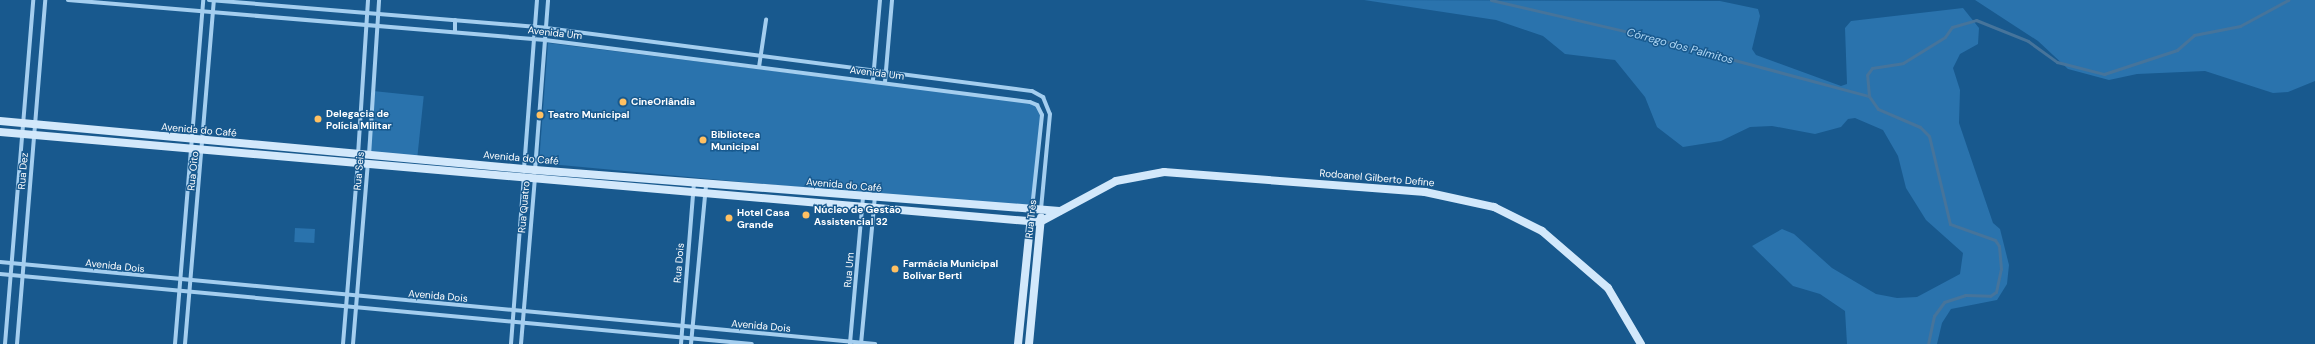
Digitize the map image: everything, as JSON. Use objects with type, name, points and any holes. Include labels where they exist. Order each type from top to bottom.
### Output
[{"type":"main road","name":"Avenida do Café","points":[[0,121],[192,143],[358,158],[369,155],[1041,211]]},
{"type":"main road","name":"Avenida do Café","points":[[0,132],[192,143]]},
{"type":"main road","name":"Avenida do Café","points":[[358,158],[368,164],[1040,222]]},
{"type":"main road","name":"Rodoanel Gilberto Define","points":[[1040,222],[1116,181],[1164,172],[1447,195],[1516,217],[1564,247],[1608,288],[1641,344]]},
{"type":"main road","name":"Rua Três","points":[[1018,344],[1032,210]]},
{"type":"main road","name":"Rodoanel Gilberto Define","points":[[1041,211],[1060,210]]},
{"type":"main road","name":"Rua Três","points":[[1029,344],[1041,211]]},
{"type":"street","name":"Rua Dez","points":[[5,344],[33,0]]},
{"type":"street","name":"Rua Dez","points":[[17,344],[45,0]]},
{"type":"street","name":"Avenida Um","points":[[68,0],[202,10],[545,40],[873,80],[1037,105]]},
{"type":"street","name":"Rua Oito","points":[[175,344],[203,0]]},
{"type":"street","name":"Avenida Um","points":[[209,0],[546,28],[874,68],[1032,91],[1043,97]]},
{"type":"street","name":"Rua Oito","points":[[185,344],[188,292],[203,144],[214,0]]},
{"type":"street","name":"Rua Seis","points":[[343,344],[358,158],[368,0]]},
{"type":"street","name":"Rua Seis","points":[[353,344],[355,306],[369,155],[376,25],[379,0]]},
{"type":"street","name":"Rua Quatro","points":[[511,344],[537,0]]},
{"type":"street","name":"Rua Quatro","points":[[521,344],[534,179],[536,170],[548,0]]},
{"type":"street","points":[[873,80],[880,0]]},
{"type":"street","points":[[885,82],[892,0]]},
{"type":"street","points":[[455,20],[455,32]]},
{"type":"street","points":[[759,67],[766,20]]},
{"type":"street","name":"Rua Três","points":[[1041,211],[1050,114],[1043,97]]},
{"type":"street","name":"Rua Três","points":[[1032,210],[1042,120],[1037,105]]},
{"type":"street","name":"Rua Dois","points":[[681,344],[694,183]]},
{"type":"street","name":"Rua Dois","points":[[691,344],[706,184]]},
{"type":"street","name":"Rua Um","points":[[850,343],[863,196]]},
{"type":"street","name":"Rua Um","points":[[861,343],[875,197]]},
{"type":"street","name":"Avenida Dois","points":[[0,262],[356,297],[874,344]]},
{"type":"street","name":"Avenida Dois","points":[[0,274],[523,321],[752,344]]},
{"type":"shaded area","points":[[1364,0],[1720,1],[1758,9],[1760,16],[1752,49],[1756,55],[1841,86],[1847,84],[1845,28],[1851,21],[1963,8],[1979,28],[1978,44],[1960,54],[1953,68],[1960,90],[1959,123],[1993,223],[2000,229],[2009,265],[2007,284],[1997,300],[1951,309],[1942,323],[1937,344],[1847,344],[1845,311],[1820,294],[1793,286],[1752,246],[1782,229],[1794,234],[1832,268],[1876,294],[1897,298],[1917,297],[1960,274],[1963,253],[1926,220],[1906,188],[1898,156],[1883,130],[1855,118],[1848,119],[1841,127],[1815,134],[1772,126],[1750,127],[1721,141],[1683,147],[1657,127],[1645,97],[1615,60],[1565,54],[1543,36],[1496,20]]},
{"type":"shaded area","points":[[1975,0],[2315,0],[2315,81],[2288,92],[2273,93],[2205,71],[2137,74],[2109,80],[2068,69],[2038,41]]},
{"type":"shaded area","points":[[548,43],[1034,103],[1041,111],[1031,209],[539,163]]},
{"type":"shaded area","points":[[373,91],[424,96],[417,160],[366,155]]},
{"type":"shaded area","points":[[295,228],[315,229],[314,243],[294,242]]},
{"type":"waterway","name":"Córrego dos Palmitos","points":[[1491,0],[1641,35],[1869,96]]},
{"type":"waterway","points":[[1928,344],[1934,316],[1944,302],[1965,295],[1990,296],[1996,292],[2001,269],[1999,246],[1995,240],[1950,224],[1929,136],[1920,127],[1878,109],[1869,96],[1867,75],[1872,68],[1903,63],[1945,37],[1952,27],[1976,20],[2028,41],[2057,62],[2104,74],[2177,50],[2194,35],[2240,26],[2288,0]]},
{"type":"place","name":"CineOrlândia","points":[[623,102]]},
{"type":"place","name":"Teatro Municipal","points":[[540,115]]},
{"type":"place","name":"Delegacia de Polícia Militar","points":[[318,119]]},
{"type":"place","name":"Biblioteca Municipal","points":[[703,140]]},
{"type":"place","name":"Núcleo de Gestão Assistencial 32","points":[[806,215]]},
{"type":"place","name":"Hotel Casa Grande","points":[[729,218]]},
{"type":"place","name":"Farmácia Municipal Bolivar Berti","points":[[895,269]]}]
